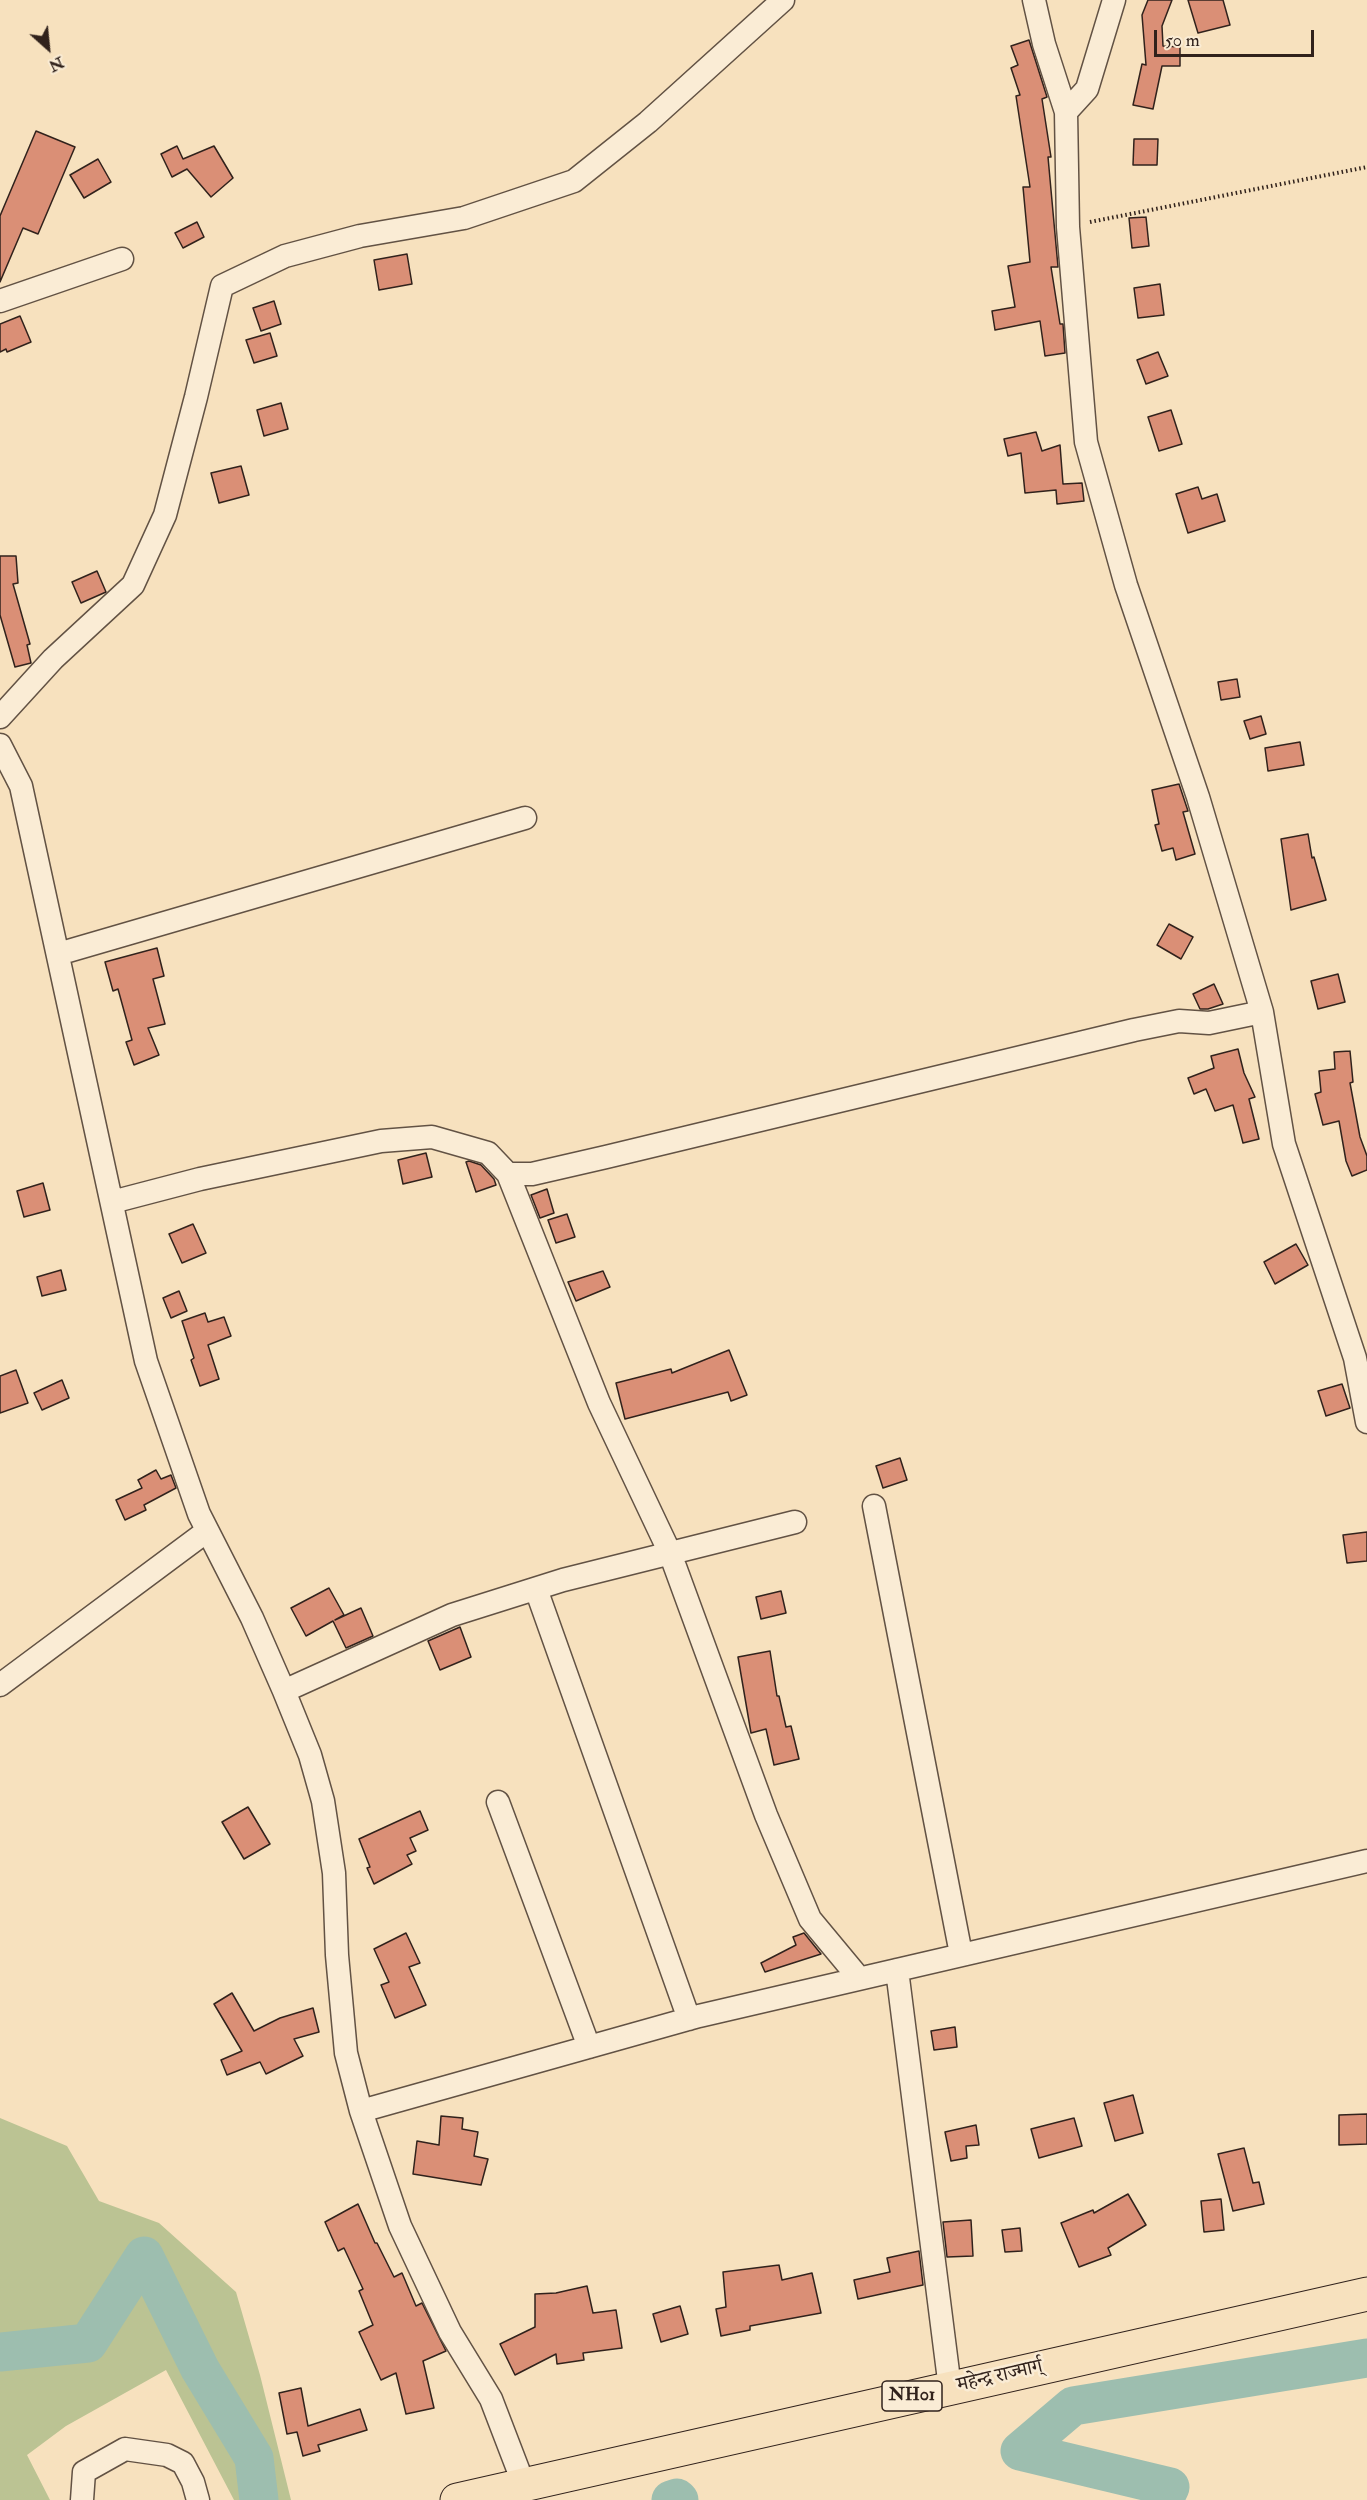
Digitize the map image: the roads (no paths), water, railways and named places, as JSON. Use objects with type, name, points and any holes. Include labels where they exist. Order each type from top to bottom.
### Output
[{"type":"highway","name":"महेन्द्र राज्मार्ग्","points":[[457,2500],[1367,2294]]},
{"type":"street","points":[[0,717],[53,659],[133,585],[165,515],[222,286],[285,256],[360,236],[464,219],[574,181],[648,122],[783,0]]},
{"type":"street","points":[[1034,0],[1044,44],[1066,112],[1068,226],[1086,442],[1126,585],[1198,797],[1262,1012],[1284,1144],[1354,1358],[1367,1422]]},
{"type":"street","points":[[1066,112],[1087,89],[1114,0]]},
{"type":"street","points":[[0,301],[122,259]]},
{"type":"street","points":[[0,746],[21,786],[146,1361],[199,1514],[252,1618],[284,1690],[310,1755],[323,1801],[334,1873],[337,1955],[346,2053],[361,2111],[400,2226],[450,2332],[491,2400],[524,2485]]},
{"type":"street","points":[[58,954],[525,818]]},
{"type":"street","points":[[508,1174],[532,1174],[606,1157],[1134,1030],[1179,1021],[1209,1023],[1262,1012]]},
{"type":"street","points":[[112,1202],[200,1179],[381,1141],[432,1137],[488,1154],[508,1174],[599,1403],[670,1553],[766,1815],[810,1920],[859,1978]]},
{"type":"street","points":[[874,1506],[962,1954]]},
{"type":"street","points":[[284,1690],[452,1615],[536,1589],[795,1522]]},
{"type":"street","points":[[0,1685],[207,1531]]},
{"type":"street","points":[[536,1589],[689,2019]]},
{"type":"street","points":[[498,1802],[589,2047]]},
{"type":"street","points":[[361,2111],[689,2019],[1367,1861]]},
{"type":"street","points":[[897,1970],[950,2388]]},
{"type":"street","points":[[82,2500],[84,2472],[125,2449],[167,2455],[183,2463],[193,2482],[198,2500]]},
{"type":"waterway","points":[[0,2352],[88,2343],[144,2256],[200,2369],[254,2458],[259,2500]]},
{"type":"waterway","points":[[1164,2500],[1170,2487],[1020,2451],[1073,2406],[1367,2358]]},
{"type":"waterway","points":[[671,2500],[677,2498],[679,2500]]}]
